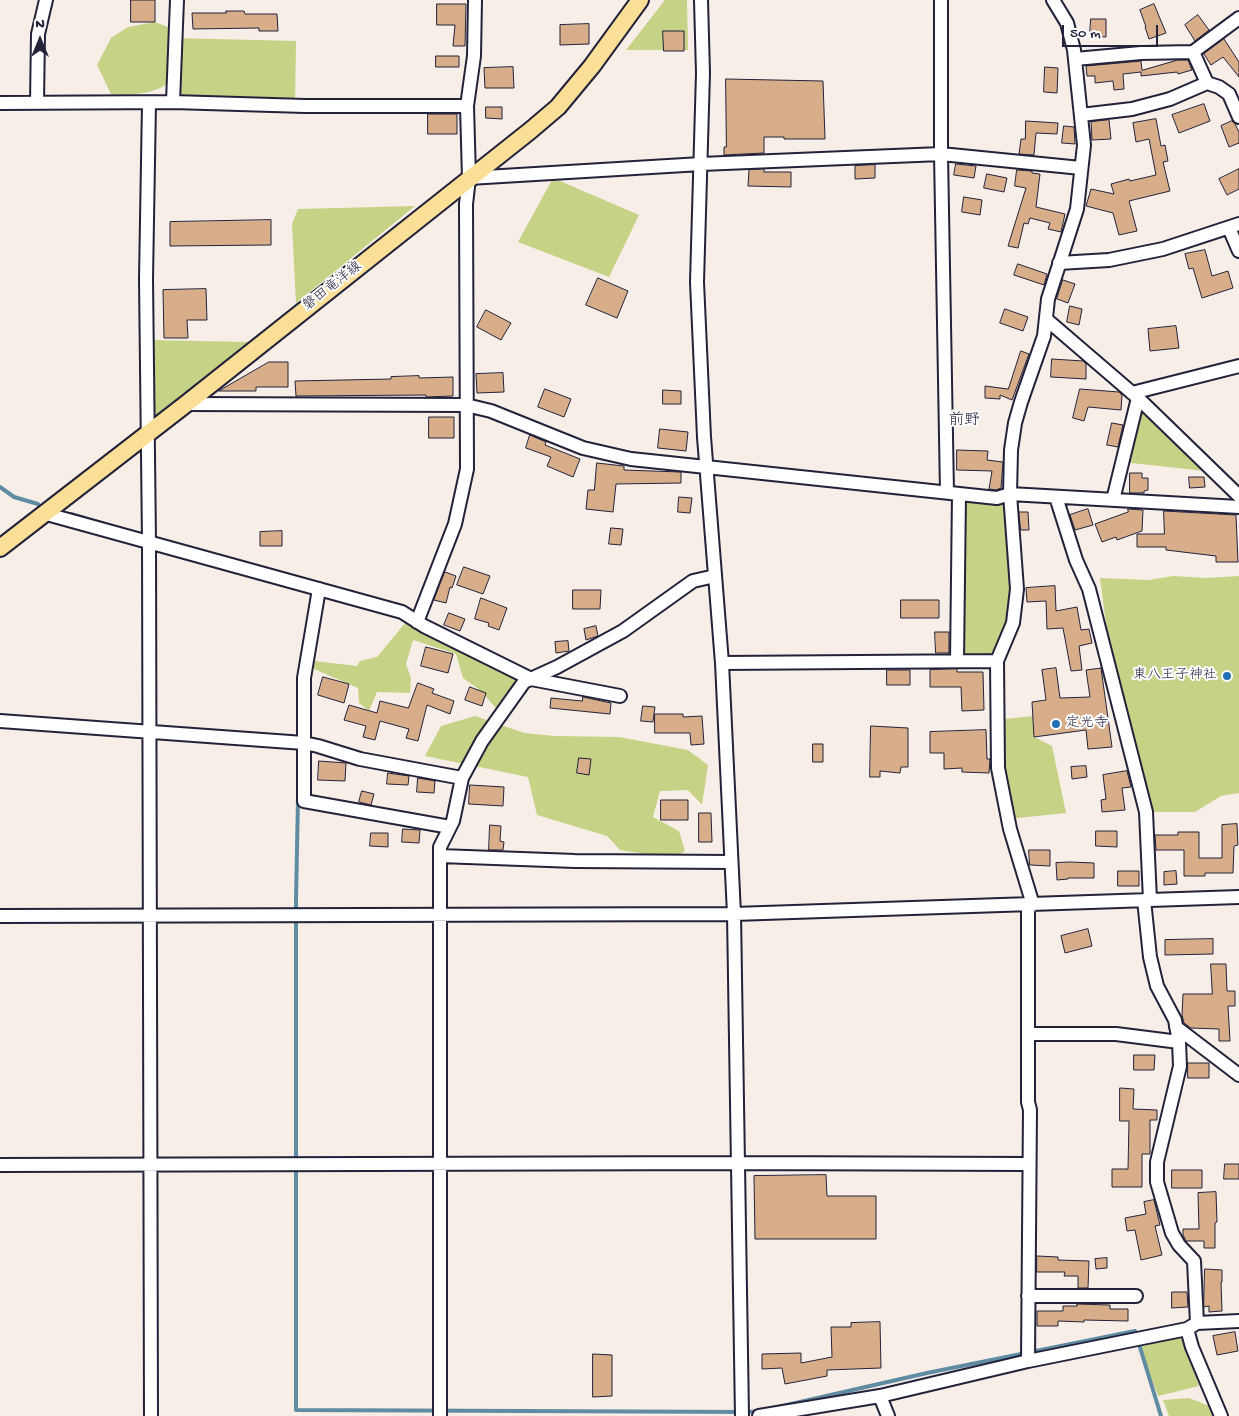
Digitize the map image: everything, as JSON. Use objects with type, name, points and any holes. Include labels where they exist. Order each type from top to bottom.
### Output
[{"type":"main road","name":"磐田竜洋線","points":[[0,548],[148,431],[186,404],[558,107],[592,66],[640,0]]},
{"type":"street","points":[[37,102],[38,34],[46,0]]},
{"type":"street","points":[[173,102],[177,0]]},
{"type":"street","points":[[417,622],[455,524],[467,469],[466,204],[469,178],[467,106],[474,56],[475,0]]},
{"type":"street","points":[[701,0],[703,73],[697,282],[707,468],[722,663],[734,914],[742,1410]]},
{"type":"street","points":[[941,0],[941,154],[957,661]]},
{"type":"street","points":[[1028,1355],[1028,1164],[1030,1110],[1028,1034],[1031,905],[1010,829],[998,768],[997,661],[1013,623],[1017,589],[1010,494],[1010,457],[1015,423],[1044,336],[1048,299],[1076,209],[1084,145],[1075,59],[1067,23],[1053,0]]},
{"type":"street","points":[[1075,59],[1142,53],[1193,52],[1239,18]]},
{"type":"street","points":[[1193,52],[1207,84]]},
{"type":"street","points":[[1081,115],[1132,109],[1170,99],[1207,84],[1219,87],[1229,94],[1239,117]]},
{"type":"street","points":[[0,102],[467,106]]},
{"type":"street","points":[[149,103],[146,279],[150,732],[151,1416]]},
{"type":"street","points":[[469,178],[701,164],[941,154],[1081,168]]},
{"type":"street","points":[[1059,263],[1109,260],[1163,249],[1234,226],[1239,251]]},
{"type":"street","points":[[1046,319],[1135,395],[1239,496]]},
{"type":"street","points":[[1135,395],[1239,366]]},
{"type":"street","points":[[1113,500],[1135,395]]},
{"type":"street","points":[[186,404],[466,405],[491,411],[583,448],[631,459],[997,498],[1010,494],[1239,507]]},
{"type":"street","points":[[1056,497],[1076,560],[1089,589],[1146,812],[1150,957],[1157,986],[1176,1027],[1180,1066],[1157,1162],[1157,1182],[1172,1233],[1194,1261],[1192,1347],[1221,1416]]},
{"type":"street","points":[[43,513],[402,612],[417,622],[531,679],[620,696]]},
{"type":"street","points":[[440,1416],[440,847],[450,827],[462,778],[482,741],[524,682],[623,631],[693,581],[715,576]]},
{"type":"street","points":[[319,589],[304,678],[304,801],[450,827]]},
{"type":"street","points":[[722,663],[997,661]]},
{"type":"street","points":[[0,721],[304,744],[318,746],[360,759],[462,778]]},
{"type":"street","points":[[440,856],[586,861],[731,862]]},
{"type":"street","points":[[0,916],[734,914],[1239,897]]},
{"type":"street","points":[[1176,1027],[1239,1075]]},
{"type":"street","points":[[1028,1034],[1116,1034],[1179,1042]]},
{"type":"street","points":[[0,1165],[738,1162],[1028,1164]]},
{"type":"street","points":[[1028,1296],[1136,1296]]},
{"type":"street","points":[[759,1416],[880,1396],[1028,1355],[1138,1338],[1192,1326],[1239,1321]]},
{"type":"street","points":[[880,1396],[888,1416]]},
{"type":"green space","points":[[665,0],[687,0],[688,50],[626,50]]},
{"type":"green space","points":[[155,22],[168,27],[169,47],[174,66],[175,38],[296,41],[295,105],[173,102],[173,79],[160,88],[144,93],[111,94],[97,65],[111,38],[128,27]]},
{"type":"green space","points":[[553,178],[639,215],[609,277],[518,242]]},
{"type":"green space","points":[[415,206],[296,303],[292,224],[298,209]]},
{"type":"green space","points":[[147,340],[250,342],[153,419]]},
{"type":"green space","points":[[1138,398],[1214,472],[1122,462]]},
{"type":"green space","points":[[959,494],[1010,494],[1017,589],[997,661],[957,661]]},
{"type":"green space","points":[[1173,576],[1207,578],[1239,576],[1239,793],[1221,796],[1195,812],[1146,812],[1115,693],[1100,578],[1149,580]]},
{"type":"green space","points":[[406,622],[421,624],[525,676],[510,691],[501,714],[481,691],[463,678],[456,654],[413,640],[406,664],[411,678],[410,693],[377,692],[369,711],[359,703],[358,688],[314,669],[314,661],[357,666],[360,661],[377,657]]},
{"type":"green space","points":[[475,716],[524,733],[555,736],[619,737],[688,750],[708,765],[702,805],[688,790],[660,791],[653,817],[679,831],[685,851],[678,855],[652,855],[620,850],[607,836],[537,815],[528,777],[425,756],[441,726]]},
{"type":"green space","points":[[1033,716],[1034,737],[1052,746],[1066,813],[1008,819],[999,773],[1005,719]]},
{"type":"green space","points":[[1182,1336],[1199,1386],[1158,1396],[1140,1347]]},
{"type":"green space","points":[[1189,1398],[1212,1407],[1215,1416],[1169,1416],[1163,1400]]},
{"type":"building","points":[[131,0],[155,0],[155,22],[131,22]]},
{"type":"building","points":[[437,4],[466,4],[465,46],[453,46],[455,25],[437,25]]},
{"type":"building","points":[[1154,4],[1166,33],[1149,39],[1140,10]]},
{"type":"building","points":[[226,11],[244,11],[245,14],[277,14],[278,31],[259,31],[259,28],[193,29],[192,13],[226,13]]},
{"type":"building","points":[[1198,15],[1209,30],[1195,41],[1185,25]]},
{"type":"building","points":[[1091,19],[1106,19],[1106,37],[1090,36]]},
{"type":"building","points":[[589,24],[589,44],[560,45],[560,25]]},
{"type":"building","points":[[663,31],[684,31],[684,51],[664,51]]},
{"type":"building","points":[[1224,39],[1239,62],[1239,77],[1223,57],[1211,65],[1204,54]]},
{"type":"building","points":[[436,56],[459,56],[459,67],[436,67]]},
{"type":"building","points":[[1178,60],[1188,60],[1192,70],[1178,74],[1177,72],[1141,76],[1141,72],[1123,74],[1124,89],[1114,90],[1113,81],[1095,83],[1095,76],[1087,76],[1086,66],[1141,61],[1142,70]]},
{"type":"building","points":[[513,67],[514,88],[485,88],[484,68]]},
{"type":"building","points":[[1045,67],[1058,68],[1057,93],[1044,92]]},
{"type":"building","points":[[726,79],[823,81],[825,139],[764,137],[764,153],[724,155],[724,147],[726,147]]},
{"type":"building","points":[[1204,104],[1210,121],[1179,133],[1172,115]]},
{"type":"building","points":[[486,107],[502,107],[502,119],[486,118]]},
{"type":"building","points":[[428,114],[457,114],[457,134],[428,134]]},
{"type":"building","points":[[1156,119],[1161,146],[1165,145],[1168,161],[1163,162],[1170,191],[1129,201],[1137,231],[1119,235],[1113,213],[1086,206],[1091,189],[1114,194],[1111,184],[1156,175],[1149,139],[1136,142],[1133,123]]},
{"type":"building","points":[[1109,120],[1111,139],[1092,140],[1091,122]]},
{"type":"building","points":[[1026,121],[1058,123],[1057,134],[1036,133],[1034,155],[1019,154],[1021,139],[1025,139]]},
{"type":"building","points":[[1232,121],[1239,132],[1239,143],[1229,147],[1221,126]]},
{"type":"building","points":[[1064,126],[1074,127],[1075,144],[1062,143]]},
{"type":"building","points":[[956,164],[976,166],[974,178],[954,175]]},
{"type":"building","points":[[875,165],[875,178],[855,179],[855,166]]},
{"type":"building","points":[[764,169],[764,172],[791,172],[791,187],[748,186],[749,170]]},
{"type":"building","points":[[1239,169],[1239,189],[1227,195],[1219,179]]},
{"type":"building","points":[[1017,170],[1032,171],[1032,173],[1040,174],[1036,207],[1065,214],[1061,232],[1048,229],[1050,223],[1030,218],[1028,224],[1024,223],[1018,248],[1008,246],[1026,188],[1015,186]]},
{"type":"building","points":[[987,174],[1007,178],[1004,192],[984,188]]},
{"type":"building","points":[[964,197],[982,200],[980,215],[962,212]]},
{"type":"building","points":[[271,220],[271,245],[170,246],[170,222]]},
{"type":"building","points":[[1205,250],[1212,276],[1228,271],[1233,288],[1202,298],[1193,268],[1189,269],[1185,254]]},
{"type":"building","points":[[1018,264],[1047,274],[1044,285],[1014,275]]},
{"type":"building","points":[[598,278],[628,291],[617,318],[586,305]]},
{"type":"building","points":[[1063,280],[1075,284],[1068,303],[1057,299]]},
{"type":"building","points":[[206,289],[207,320],[187,320],[188,338],[164,338],[163,290]]},
{"type":"building","points":[[1070,306],[1082,309],[1079,325],[1067,322]]},
{"type":"building","points":[[1005,309],[1028,317],[1023,331],[1000,323]]},
{"type":"building","points":[[486,310],[511,323],[501,340],[477,327]]},
{"type":"building","points":[[1176,326],[1179,348],[1150,351],[1148,329]]},
{"type":"building","points":[[1021,351],[1029,354],[1012,400],[1000,395],[1000,399],[985,398],[985,386],[1008,389]]},
{"type":"building","points":[[1052,359],[1083,361],[1086,364],[1086,379],[1051,377]]},
{"type":"building","points":[[269,362],[288,362],[288,387],[256,387],[256,391],[219,391]]},
{"type":"building","points":[[503,373],[504,392],[477,393],[476,374]]},
{"type":"building","points":[[419,376],[419,378],[453,377],[453,396],[296,396],[295,381],[391,379],[391,377]]},
{"type":"building","points":[[545,389],[571,399],[564,417],[538,407]]},
{"type":"building","points":[[1080,389],[1119,392],[1122,395],[1121,410],[1088,407],[1084,421],[1073,418]]},
{"type":"building","points":[[663,390],[681,391],[681,404],[663,404]]},
{"type":"building","points":[[429,417],[454,417],[454,438],[429,438]]},
{"type":"building","points":[[1112,423],[1123,425],[1118,447],[1107,445]]},
{"type":"building","points":[[660,429],[688,432],[686,451],[658,448]]},
{"type":"building","points":[[530,435],[546,442],[545,445],[580,459],[573,477],[547,466],[551,457],[526,448]]},
{"type":"building","points":[[957,450],[988,451],[987,460],[1003,462],[1001,488],[996,490],[989,489],[992,471],[957,470]]},
{"type":"building","points":[[597,463],[624,466],[624,470],[681,472],[681,483],[616,484],[613,512],[586,509],[588,490],[594,490]]},
{"type":"building","points":[[1130,473],[1142,473],[1142,478],[1148,478],[1148,490],[1144,491],[1144,493],[1130,493]]},
{"type":"building","points":[[1189,477],[1204,477],[1205,487],[1190,488]]},
{"type":"building","points":[[679,497],[692,498],[690,513],[678,512]]},
{"type":"building","points":[[1088,509],[1093,525],[1075,530],[1070,515]]},
{"type":"building","points":[[1128,509],[1143,510],[1142,531],[1117,540],[1116,537],[1102,542],[1095,524],[1128,512]]},
{"type":"building","points":[[1164,511],[1236,515],[1238,562],[1216,562],[1216,556],[1166,550],[1166,547],[1137,547],[1137,534],[1164,534]]},
{"type":"building","points":[[1019,512],[1028,512],[1029,530],[1021,530]]},
{"type":"building","points":[[611,528],[623,529],[621,545],[609,544]]},
{"type":"building","points":[[282,531],[282,546],[260,546],[260,532]]},
{"type":"building","points":[[464,567],[490,576],[483,594],[457,585]]},
{"type":"building","points":[[445,572],[456,576],[452,588],[450,587],[446,603],[434,600]]},
{"type":"building","points":[[1055,586],[1056,611],[1077,607],[1081,630],[1089,629],[1092,643],[1079,646],[1082,670],[1071,671],[1063,628],[1047,629],[1046,601],[1027,602],[1026,588]]},
{"type":"building","points":[[573,590],[601,590],[600,609],[573,609]]},
{"type":"building","points":[[481,598],[507,608],[499,630],[488,626],[489,623],[475,619]]},
{"type":"building","points":[[901,600],[939,600],[939,618],[901,618]]},
{"type":"building","points":[[449,613],[465,619],[460,631],[444,625]]},
{"type":"building","points":[[596,626],[598,636],[586,640],[584,629]]},
{"type":"building","points":[[935,632],[949,632],[949,653],[936,653]]},
{"type":"building","points":[[568,641],[569,651],[556,653],[555,642]]},
{"type":"building","points":[[426,647],[453,654],[448,673],[421,666]]},
{"type":"building","points":[[1056,668],[1060,698],[1090,697],[1086,670],[1101,668],[1112,747],[1088,749],[1086,730],[1034,737],[1032,702],[1046,700],[1042,670]]},
{"type":"building","points":[[957,669],[957,672],[983,672],[984,710],[962,711],[961,687],[930,687],[930,670]]},
{"type":"building","points":[[887,670],[910,670],[910,685],[887,685]]},
{"type":"building","points":[[323,677],[349,684],[344,703],[318,695]]},
{"type":"building","points":[[418,683],[434,689],[432,693],[454,701],[450,714],[427,705],[418,741],[406,738],[409,729],[380,721],[375,740],[363,737],[366,726],[344,720],[349,705],[377,713],[380,701],[408,708]]},
{"type":"building","points":[[470,687],[486,693],[482,706],[465,700]]},
{"type":"building","points":[[583,697],[611,703],[610,714],[550,708],[551,698],[582,701]]},
{"type":"building","points":[[643,706],[655,707],[653,722],[641,721]]},
{"type":"building","points":[[655,714],[683,714],[683,717],[702,716],[704,744],[691,745],[690,733],[655,733]]},
{"type":"building","points":[[871,726],[908,728],[908,767],[901,767],[900,773],[880,771],[880,777],[870,777]]},
{"type":"building","points":[[986,730],[987,759],[990,759],[989,773],[962,772],[962,768],[944,769],[944,753],[930,753],[930,732]]},
{"type":"building","points":[[813,744],[823,744],[823,762],[813,762]]},
{"type":"building","points":[[579,758],[591,759],[589,775],[577,773]]},
{"type":"building","points":[[319,761],[346,763],[345,781],[318,780]]},
{"type":"building","points":[[1086,766],[1087,777],[1072,779],[1071,767]]},
{"type":"building","points":[[1127,771],[1131,787],[1122,788],[1125,810],[1102,812],[1101,800],[1106,799],[1103,775]]},
{"type":"building","points":[[388,773],[409,776],[408,785],[387,784]]},
{"type":"building","points":[[418,778],[435,781],[434,793],[417,792]]},
{"type":"building","points":[[470,785],[504,787],[503,806],[469,804]]},
{"type":"building","points":[[362,791],[374,794],[371,805],[359,802]]},
{"type":"building","points":[[661,800],[688,800],[688,820],[661,820]]},
{"type":"building","points":[[699,813],[711,813],[712,842],[699,842]]},
{"type":"building","points":[[1237,824],[1238,845],[1234,846],[1233,873],[1205,873],[1205,876],[1184,876],[1184,850],[1156,850],[1155,835],[1178,835],[1178,832],[1199,832],[1199,858],[1222,858],[1222,825]]},
{"type":"building","points":[[490,825],[501,826],[500,841],[504,842],[503,850],[489,850]]},
{"type":"building","points":[[403,829],[420,830],[419,843],[402,842]]},
{"type":"building","points":[[1096,831],[1117,831],[1117,847],[1096,846]]},
{"type":"building","points":[[371,833],[388,833],[388,847],[370,846]]},
{"type":"building","points":[[1029,850],[1050,850],[1050,866],[1030,865]]},
{"type":"building","points":[[1056,863],[1094,863],[1094,878],[1057,880]]},
{"type":"building","points":[[1118,871],[1139,871],[1139,886],[1118,886]]},
{"type":"building","points":[[1176,871],[1177,884],[1164,885],[1164,872]]},
{"type":"building","points":[[1088,929],[1092,946],[1065,953],[1061,936]]},
{"type":"building","points":[[1213,939],[1213,954],[1165,955],[1165,940]]},
{"type":"building","points":[[1211,964],[1226,964],[1227,991],[1235,991],[1235,1006],[1228,1006],[1230,1041],[1219,1041],[1219,1029],[1191,1028],[1184,1023],[1182,1015],[1183,994],[1212,994]]},
{"type":"building","points":[[1134,1055],[1155,1055],[1154,1070],[1134,1070]]},
{"type":"building","points":[[1188,1063],[1209,1063],[1209,1078],[1188,1078]]},
{"type":"building","points":[[1120,1088],[1134,1089],[1133,1109],[1157,1110],[1157,1120],[1150,1120],[1150,1154],[1142,1154],[1142,1187],[1112,1187],[1112,1169],[1128,1169],[1129,1121],[1120,1121]]},
{"type":"building","points":[[1225,1164],[1239,1164],[1239,1179],[1224,1179]]},
{"type":"building","points":[[1172,1170],[1202,1170],[1202,1188],[1172,1188]]},
{"type":"building","points":[[826,1175],[827,1196],[876,1196],[876,1239],[755,1239],[754,1176]]},
{"type":"building","points":[[1216,1192],[1217,1222],[1215,1223],[1215,1248],[1204,1248],[1204,1241],[1186,1241],[1183,1229],[1199,1229],[1198,1193]]},
{"type":"building","points":[[1154,1200],[1160,1225],[1155,1226],[1162,1255],[1141,1260],[1135,1230],[1127,1231],[1125,1218],[1146,1214],[1144,1202]]},
{"type":"building","points":[[1037,1256],[1058,1257],[1058,1260],[1089,1261],[1088,1288],[1078,1288],[1078,1276],[1064,1276],[1065,1272],[1037,1272]]},
{"type":"building","points":[[1107,1258],[1107,1268],[1096,1269],[1095,1259]]},
{"type":"building","points":[[1205,1269],[1222,1270],[1222,1311],[1209,1312],[1209,1306],[1204,1307]]},
{"type":"building","points":[[1172,1292],[1187,1292],[1188,1307],[1172,1308]]},
{"type":"building","points":[[1077,1304],[1110,1305],[1110,1309],[1128,1309],[1128,1321],[1058,1321],[1058,1326],[1037,1326],[1037,1311],[1063,1311],[1063,1306],[1077,1306]]},
{"type":"building","points":[[880,1322],[881,1368],[827,1370],[827,1376],[785,1384],[782,1368],[762,1369],[762,1354],[801,1353],[801,1363],[832,1357],[831,1327],[851,1327],[851,1323]]},
{"type":"building","points":[[1235,1332],[1238,1351],[1217,1355],[1213,1336]]},
{"type":"building","points":[[593,1354],[612,1355],[612,1396],[593,1397]]},
{"type":"waterway","points":[[0,487],[14,497],[38,504]]},
{"type":"waterway","points":[[71,514],[145,536]]},
{"type":"waterway","points":[[298,798],[296,900],[296,1410],[759,1411]]},
{"type":"waterway","points":[[778,1407],[927,1373],[1135,1331],[1161,1416]]},
{"type":"place","name":"東八王子神社","points":[[1227,676]]},
{"type":"place","name":"定光寺","points":[[1056,724]]},
{"type":"district","name":"前野","points":[[964,422]]}]
